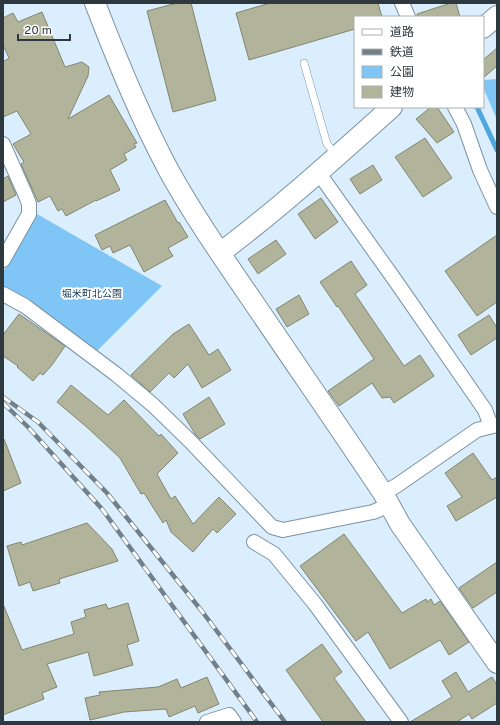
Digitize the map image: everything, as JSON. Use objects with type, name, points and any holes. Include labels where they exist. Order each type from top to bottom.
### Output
[{"type":"street","points":[[96,3],[130,89],[151,136],[174,179],[220,254],[386,499],[400,524],[497,663]]},
{"type":"street","points":[[402,3],[408,16]]},
{"type":"street","points":[[484,27],[497,16]]},
{"type":"street","points":[[220,254],[337,156],[391,108]]},
{"type":"street","points":[[456,108],[464,124],[480,170],[497,207]]},
{"type":"street","points":[[3,144],[26,196],[29,214],[3,260]]},
{"type":"street","points":[[3,294],[25,306],[117,375],[153,405],[190,441],[272,527],[283,530],[373,512],[396,486],[477,430],[494,425],[397,283],[318,172]]},
{"type":"street","points":[[254,542],[274,554],[315,604],[402,722]]},
{"type":"street","points":[[207,722],[229,715],[234,722]]},
{"type":"lane","points":[[304,63],[327,144],[337,156]]},
{"type":"green space","points":[[497,79],[497,120],[484,89],[484,80]]},
{"type":"green space","name":"堀米町北公園","points":[[37,214],[162,286],[97,351],[31,302],[3,288],[3,272]]},
{"type":"building","points":[[177,3],[191,3],[216,100],[173,112],[147,11]]},
{"type":"building","points":[[270,3],[378,3],[382,16],[354,16],[354,29],[249,60],[236,13]]},
{"type":"building","points":[[451,3],[456,3],[460,16],[417,16],[417,14]]},
{"type":"building","points":[[42,12],[65,67],[82,62],[89,67],[88,76],[68,119],[109,95],[137,143],[134,144],[136,147],[124,154],[127,160],[110,170],[120,190],[96,200],[66,216],[62,209],[58,211],[50,196],[38,202],[21,164],[24,162],[13,144],[31,134],[17,111],[3,117],[3,62],[9,58],[3,45],[3,18],[13,13],[18,22]]},
{"type":"building","points":[[497,48],[497,66],[484,77],[484,59]]},
{"type":"building","points":[[430,108],[438,108],[454,132],[437,143],[416,119]]},
{"type":"building","points":[[425,138],[452,178],[423,197],[395,157]]},
{"type":"building","points":[[373,165],[382,180],[360,194],[350,179]]},
{"type":"building","points":[[8,176],[16,195],[3,202],[3,179]]},
{"type":"building","points":[[321,198],[338,222],[315,239],[298,214]]},
{"type":"building","points":[[165,200],[188,237],[168,248],[173,256],[144,272],[130,245],[113,253],[110,246],[102,250],[95,235]]},
{"type":"building","points":[[497,235],[497,302],[477,316],[445,271]]},
{"type":"building","points":[[276,240],[286,254],[258,274],[248,259]]},
{"type":"building","points":[[351,261],[367,285],[355,294],[404,366],[420,355],[434,376],[394,403],[390,397],[382,398],[372,383],[339,406],[328,391],[374,359],[320,282]]},
{"type":"building","points":[[299,295],[309,314],[287,327],[276,309]]},
{"type":"building","points":[[19,314],[65,346],[43,375],[40,373],[33,381],[17,367],[18,366],[3,356],[3,335]]},
{"type":"building","points":[[489,315],[497,328],[497,338],[471,355],[458,335]]},
{"type":"building","points":[[189,324],[209,355],[218,349],[231,370],[202,388],[188,364],[174,378],[169,373],[150,392],[131,375],[173,334]]},
{"type":"building","points":[[71,385],[108,415],[124,400],[159,436],[161,434],[178,453],[157,474],[171,499],[175,496],[193,524],[219,497],[236,514],[217,533],[213,529],[193,552],[171,532],[166,520],[163,523],[144,493],[141,494],[120,458],[57,402]]},
{"type":"building","points":[[209,397],[225,424],[200,439],[195,434],[183,414]]},
{"type":"building","points":[[3,439],[21,483],[3,491]]},
{"type":"building","points":[[473,453],[492,480],[497,477],[497,497],[456,521],[447,506],[462,497],[445,473]]},
{"type":"building","points":[[87,523],[112,549],[118,561],[59,579],[60,583],[33,591],[30,582],[19,586],[7,546],[21,542],[22,545]]},
{"type":"building","points":[[344,534],[402,613],[426,599],[427,602],[431,599],[434,605],[440,601],[469,642],[449,655],[440,640],[390,669],[368,632],[356,641],[300,566]]},
{"type":"building","points":[[497,562],[497,592],[473,608],[459,588]]},
{"type":"building","points":[[128,603],[139,641],[127,645],[133,665],[94,676],[88,652],[47,664],[57,687],[42,693],[44,699],[3,715],[3,604],[22,650],[74,634],[71,622],[86,617],[84,610],[106,604],[108,609]]},
{"type":"building","points":[[322,644],[342,672],[334,678],[366,722],[323,722],[286,670]]},
{"type":"building","points":[[456,672],[468,692],[492,677],[497,685],[497,703],[472,719],[469,714],[457,722],[410,722],[452,697],[442,681]]},
{"type":"building","points":[[207,677],[219,704],[198,713],[195,706],[169,717],[166,709],[124,712],[90,720],[85,698],[100,695],[99,692],[158,687],[177,679],[181,688]]},
{"type":"waterway","points":[[477,108],[497,150]]},
{"type":"railway","points":[[3,397],[38,422],[107,493],[201,610],[285,722]]},
{"type":"railway","points":[[3,403],[28,427],[102,509],[257,722]]}]
